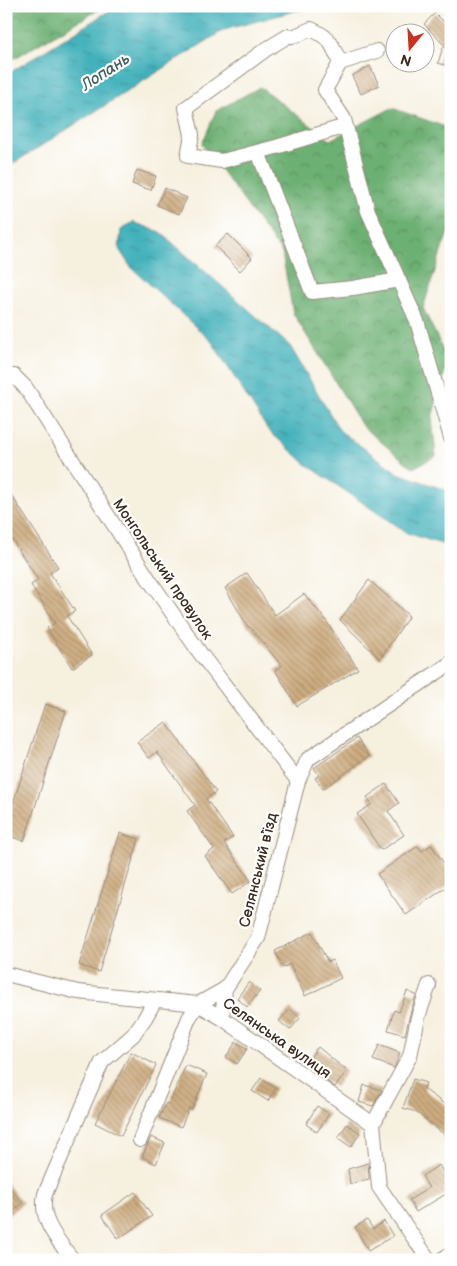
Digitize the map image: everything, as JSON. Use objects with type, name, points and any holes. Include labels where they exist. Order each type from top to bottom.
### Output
[{"type":"street","points":[[340,63],[332,41],[323,34],[311,29],[295,36],[288,36],[265,50],[186,108],[192,135],[188,156],[222,161],[346,126]]},
{"type":"street","points":[[378,51],[340,63],[325,90],[344,120],[368,211],[417,321],[451,438]]},
{"type":"street","points":[[258,152],[312,292],[353,288],[399,280]]},
{"type":"street","name":"Монгольський провулок","points":[[6,376],[14,376],[26,388],[148,578],[200,653],[298,781]]},
{"type":"street","name":"Селянський вʼїзд","points":[[222,1018],[225,989],[258,938],[298,781],[308,759],[451,663]]},
{"type":"street","name":"Селянська вулиця","points":[[6,974],[78,992],[198,1004],[222,1018],[373,1124]]},
{"type":"street","points":[[429,985],[418,1017],[410,1056],[373,1124],[379,1187],[429,1260]]},
{"type":"street","name":"Селянський вʼїзд","points":[[198,1004],[225,989]]},
{"type":"street","points":[[73,1260],[49,1226],[43,1211],[45,1194],[102,1062],[133,1035],[155,1000]]},
{"type":"street","points":[[140,1140],[189,1018],[198,1004]]},
{"type":"street","points":[[443,1260],[451,1255]]},
{"type":"green space","points":[[6,6],[105,6],[6,63]]},
{"type":"green space","points":[[260,87],[330,140],[392,108],[451,129],[451,226],[423,308],[448,360],[432,418],[436,456],[413,468],[363,427],[293,313],[282,253],[202,144],[216,111]]},
{"type":"water","name":"Лопань","points":[[117,6],[313,6],[224,30],[6,168],[6,75]]},
{"type":"water","points":[[133,222],[160,232],[290,346],[340,431],[398,473],[451,492],[451,547],[407,533],[306,464],[268,430],[212,342],[130,266],[119,249],[121,230]]},
{"type":"building","points":[[435,13],[451,29],[451,38],[444,45],[434,34],[434,22],[426,22]]},
{"type":"building","points":[[443,47],[451,49],[451,67],[438,63]]},
{"type":"building","points":[[370,66],[379,85],[361,94],[352,76]]},
{"type":"building","points":[[137,170],[156,176],[151,190],[132,184]]},
{"type":"building","points":[[165,188],[187,198],[179,214],[157,205]]},
{"type":"building","points":[[228,234],[252,258],[240,271],[215,246]]},
{"type":"building","points":[[6,487],[58,567],[50,573],[75,611],[67,616],[92,655],[72,668],[47,628],[55,623],[31,585],[38,580],[6,530]]},
{"type":"building","points":[[247,573],[275,615],[304,594],[325,619],[358,669],[297,706],[275,670],[282,666],[250,627],[248,627],[225,588]]},
{"type":"building","points":[[369,580],[409,616],[380,659],[340,620]]},
{"type":"building","points":[[45,704],[66,711],[24,841],[6,835],[6,825]]},
{"type":"building","points":[[166,722],[216,792],[206,799],[233,837],[224,843],[251,881],[232,894],[205,856],[214,849],[187,811],[195,805],[157,752],[149,758],[137,742]]},
{"type":"building","points":[[357,738],[369,756],[323,789],[315,778],[319,775],[314,768]]},
{"type":"building","points":[[386,784],[399,803],[388,811],[404,835],[381,850],[357,814],[372,804],[367,797]]},
{"type":"building","points":[[120,833],[139,839],[99,972],[79,965]]},
{"type":"building","points":[[431,845],[451,873],[451,884],[406,915],[377,874],[418,846],[422,851]]},
{"type":"building","points":[[312,932],[328,962],[332,960],[341,978],[305,996],[290,964],[283,968],[275,951]]},
{"type":"building","points":[[249,982],[260,991],[247,1007],[237,998]]},
{"type":"building","points":[[407,991],[416,995],[405,1035],[388,1030],[394,1010],[399,1012]]},
{"type":"building","points":[[290,1009],[300,1018],[290,1030],[279,1021]]},
{"type":"building","points":[[236,1042],[247,1049],[237,1064],[226,1057]]},
{"type":"building","points":[[379,1045],[400,1053],[394,1068],[373,1060]]},
{"type":"building","points":[[318,1047],[347,1071],[335,1087],[320,1076],[323,1073],[308,1060]]},
{"type":"building","points":[[131,1052],[156,1065],[121,1136],[95,1123]]},
{"type":"building","points":[[186,1065],[207,1074],[192,1109],[189,1108],[181,1127],[159,1118],[166,1103],[169,1104]]},
{"type":"building","points":[[261,1078],[276,1088],[268,1101],[252,1091]]},
{"type":"building","points":[[413,1079],[426,1083],[424,1089],[451,1109],[451,1140],[416,1112],[403,1108]]},
{"type":"building","points":[[364,1085],[382,1090],[373,1106],[359,1102]]},
{"type":"building","points":[[317,1106],[329,1114],[317,1132],[306,1124]]},
{"type":"building","points":[[347,1124],[360,1133],[351,1147],[338,1138]]},
{"type":"building","points":[[151,1137],[165,1143],[156,1164],[142,1157]]},
{"type":"building","points":[[368,1163],[369,1179],[350,1184],[348,1169]]},
{"type":"building","points":[[439,1165],[451,1185],[451,1191],[416,1212],[409,1200],[429,1188],[422,1176]]},
{"type":"building","points":[[6,1183],[23,1203],[6,1217]]},
{"type":"building","points":[[135,1192],[152,1216],[118,1239],[102,1215]]},
{"type":"building","points":[[367,1220],[373,1229],[384,1221],[393,1236],[368,1251],[355,1227]]}]
